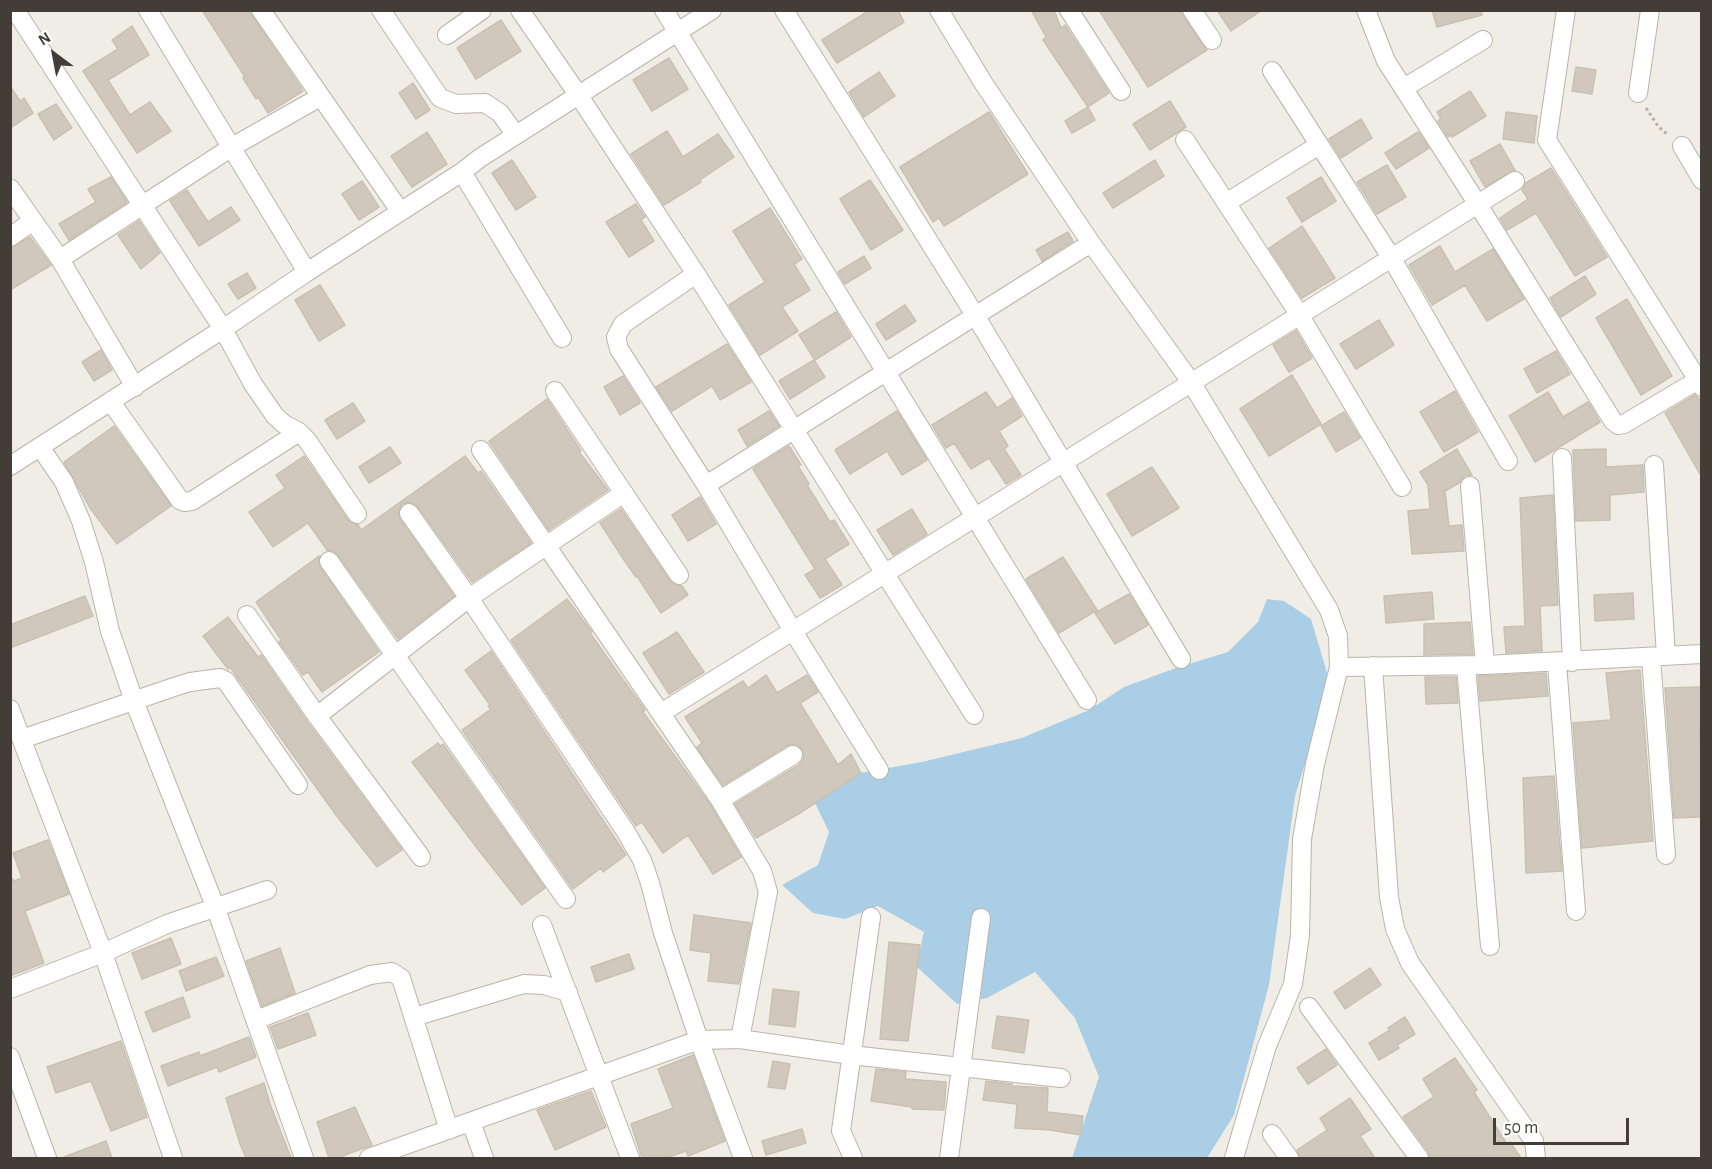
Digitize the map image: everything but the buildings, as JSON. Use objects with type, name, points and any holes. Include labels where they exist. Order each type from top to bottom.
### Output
[{"type":"street","points":[[15,10],[223,329],[253,384],[275,416],[299,432],[357,514]]},
{"type":"street","points":[[148,10],[307,272]]},
{"type":"street","points":[[261,10],[400,211]]},
{"type":"street","points":[[381,10],[440,98],[456,104],[485,103],[500,113],[516,135]]},
{"type":"street","points":[[447,35],[482,10]]},
{"type":"street","points":[[520,10],[696,274],[974,715]]},
{"type":"street","points":[[664,10],[1088,700]]},
{"type":"street","points":[[10,466],[135,387],[516,135],[712,10]]},
{"type":"street","points":[[784,10],[975,315],[1181,658]]},
{"type":"street","points":[[939,10],[984,84],[1091,243],[1191,382],[1329,610],[1338,636],[1339,667],[1315,764],[1302,840],[1300,935],[1293,984],[1267,1046],[1234,1158]]},
{"type":"street","points":[[1069,10],[1121,91]]},
{"type":"street","points":[[1192,10],[1212,40]]},
{"type":"street","points":[[1365,10],[1386,61],[1613,421],[1618,425],[1624,424],[1700,382],[1547,140],[1566,10]]},
{"type":"street","points":[[1638,93],[1650,10]]},
{"type":"street","points":[[1404,88],[1484,40]]},
{"type":"street","points":[[1272,71],[1391,257],[1508,461]]},
{"type":"street","points":[[60,259],[232,147],[320,97]]},
{"type":"street","points":[[1185,140],[1299,314],[1401,487]]},
{"type":"street","points":[[1226,203],[1319,145]]},
{"type":"street","points":[[1682,146],[1701,180]]},
{"type":"street","points":[[462,172],[562,338]]},
{"type":"street","points":[[662,713],[1515,181]]},
{"type":"street","points":[[10,188],[60,259],[135,387]]},
{"type":"street","points":[[10,237],[33,220]]},
{"type":"street","points":[[706,484],[1091,243]]},
{"type":"street","points":[[696,274],[623,324],[616,337],[619,349],[706,484],[879,770]]},
{"type":"street","points":[[555,391],[679,575]]},
{"type":"street","points":[[111,402],[180,500],[184,502],[192,501],[299,432]]},
{"type":"street","points":[[40,447],[64,482],[81,521],[94,562],[110,631],[134,701],[215,906],[304,1158]]},
{"type":"street","points":[[481,450],[662,713],[720,800],[762,871],[768,892],[740,1039]]},
{"type":"street","points":[[1562,458],[1565,662],[1576,911]]},
{"type":"street","points":[[1654,465],[1666,855]]},
{"type":"street","points":[[1470,486],[1485,665]]},
{"type":"street","points":[[317,716],[469,598],[624,493]]},
{"type":"street","points":[[409,513],[627,832],[642,860],[663,933],[699,1040],[743,1158]]},
{"type":"street","points":[[329,561],[566,899]]},
{"type":"street","points":[[247,615],[317,716],[421,857]]},
{"type":"street","points":[[1339,667],[1466,666],[1701,654]]},
{"type":"street","points":[[1373,666],[1389,897],[1395,929],[1410,963],[1534,1141],[1536,1158]]},
{"type":"street","points":[[1466,666],[1490,945]]},
{"type":"street","points":[[18,742],[190,682],[220,678],[226,681],[297,785]]},
{"type":"street","points":[[10,709],[18,742],[103,952],[173,1158]]},
{"type":"street","points":[[720,800],[793,756]]},
{"type":"street","points":[[10,989],[167,924],[267,890]]},
{"type":"street","points":[[854,1158],[841,1131],[871,917]]},
{"type":"street","points":[[949,1158],[981,918]]},
{"type":"street","points":[[543,925],[630,1158]]},
{"type":"street","points":[[256,1020],[370,975],[392,972],[402,978],[449,1130]]},
{"type":"street","points":[[414,1017],[524,984],[544,985],[568,992]]},
{"type":"street","points":[[1309,1007],[1419,1158]]},
{"type":"street","points":[[369,1158],[699,1040],[740,1039],[851,1055],[1061,1078]]},
{"type":"street","points":[[10,1058],[47,1158]]},
{"type":"street","points":[[471,1122],[484,1158]]},
{"type":"street","points":[[1272,1134],[1289,1158]]},
{"type":"path","points":[[1638,93],[1658,126],[1682,146]]},
{"type":"water","points":[[1267,599],[1284,601],[1311,619],[1330,683],[1295,796],[1269,985],[1234,1115],[1207,1158],[1072,1158],[1099,1077],[1075,1018],[1035,972],[987,998],[957,1004],[916,966],[924,932],[878,906],[845,919],[813,913],[782,885],[818,865],[829,832],[815,803],[854,774],[922,762],[1022,738],[1089,710],[1124,687],[1228,652],[1258,622]]}]
